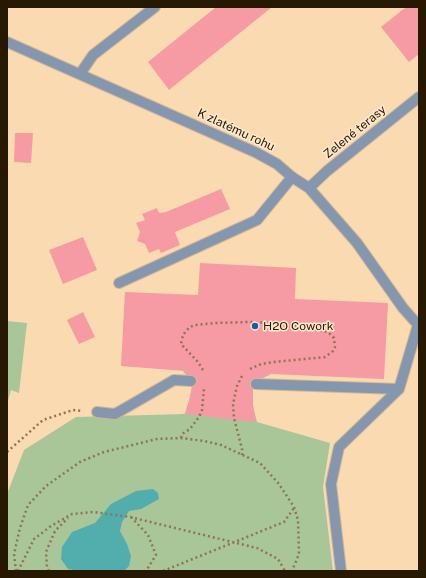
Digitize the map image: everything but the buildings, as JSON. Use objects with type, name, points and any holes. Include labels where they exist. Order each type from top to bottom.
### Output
[{"type":"street","points":[[80,74],[93,55],[155,7]]},
{"type":"street","name":"K zlatému rohu","points":[[7,42],[257,153],[277,164],[292,177],[309,188],[357,243],[403,308],[419,326]]},
{"type":"street","name":"Zelené terasy","points":[[309,188],[327,171],[419,97]]},
{"type":"street","points":[[119,283],[257,220],[292,177]]},
{"type":"street","points":[[341,571],[331,484],[339,448],[399,389],[419,326]]},
{"type":"street","points":[[97,412],[115,414],[174,380],[191,381]]},
{"type":"street","points":[[256,384],[399,389]]},
{"type":"path","points":[[204,376],[201,366],[182,344],[183,336],[186,331],[195,325],[249,322],[281,323],[328,332],[334,338],[335,347],[333,351],[325,357],[261,364],[245,372],[239,379],[233,404],[234,418],[242,449],[242,455]]},
{"type":"path","points":[[181,438],[182,434],[190,428],[199,417],[202,410],[204,386]]},
{"type":"path","points":[[7,452],[43,420],[73,410],[97,412]]},
{"type":"path","points":[[17,571],[14,554],[20,528],[28,505],[46,486],[80,462],[104,452],[157,439],[181,438],[221,445],[260,464],[279,484],[294,507],[298,520],[299,554],[292,571]]},
{"type":"path","points":[[163,571],[284,522],[294,507]]},
{"type":"path","points":[[17,571],[34,539],[51,526],[72,514],[94,512],[130,517],[257,548],[278,559],[285,571]]},
{"type":"path","points":[[50,571],[47,567],[46,552],[55,531],[72,514]]},
{"type":"path","points":[[130,517],[148,535],[156,555],[146,571]]},
{"type":"green space","points":[[7,321],[27,323],[19,393],[11,390],[7,404]]},
{"type":"green space","points":[[174,365],[271,374],[259,380],[253,389],[253,406],[257,422],[330,443],[323,487],[333,571],[7,571],[7,494],[24,450],[76,417],[185,414],[192,386],[191,381],[183,371]]},
{"type":"water","points":[[153,489],[158,493],[159,499],[141,509],[129,511],[122,522],[120,531],[131,556],[129,566],[124,571],[80,571],[68,569],[61,559],[62,547],[72,532],[95,523],[111,504],[136,491]]},
{"type":"place","name":"H2O Cowork","points":[[255,326]]}]
